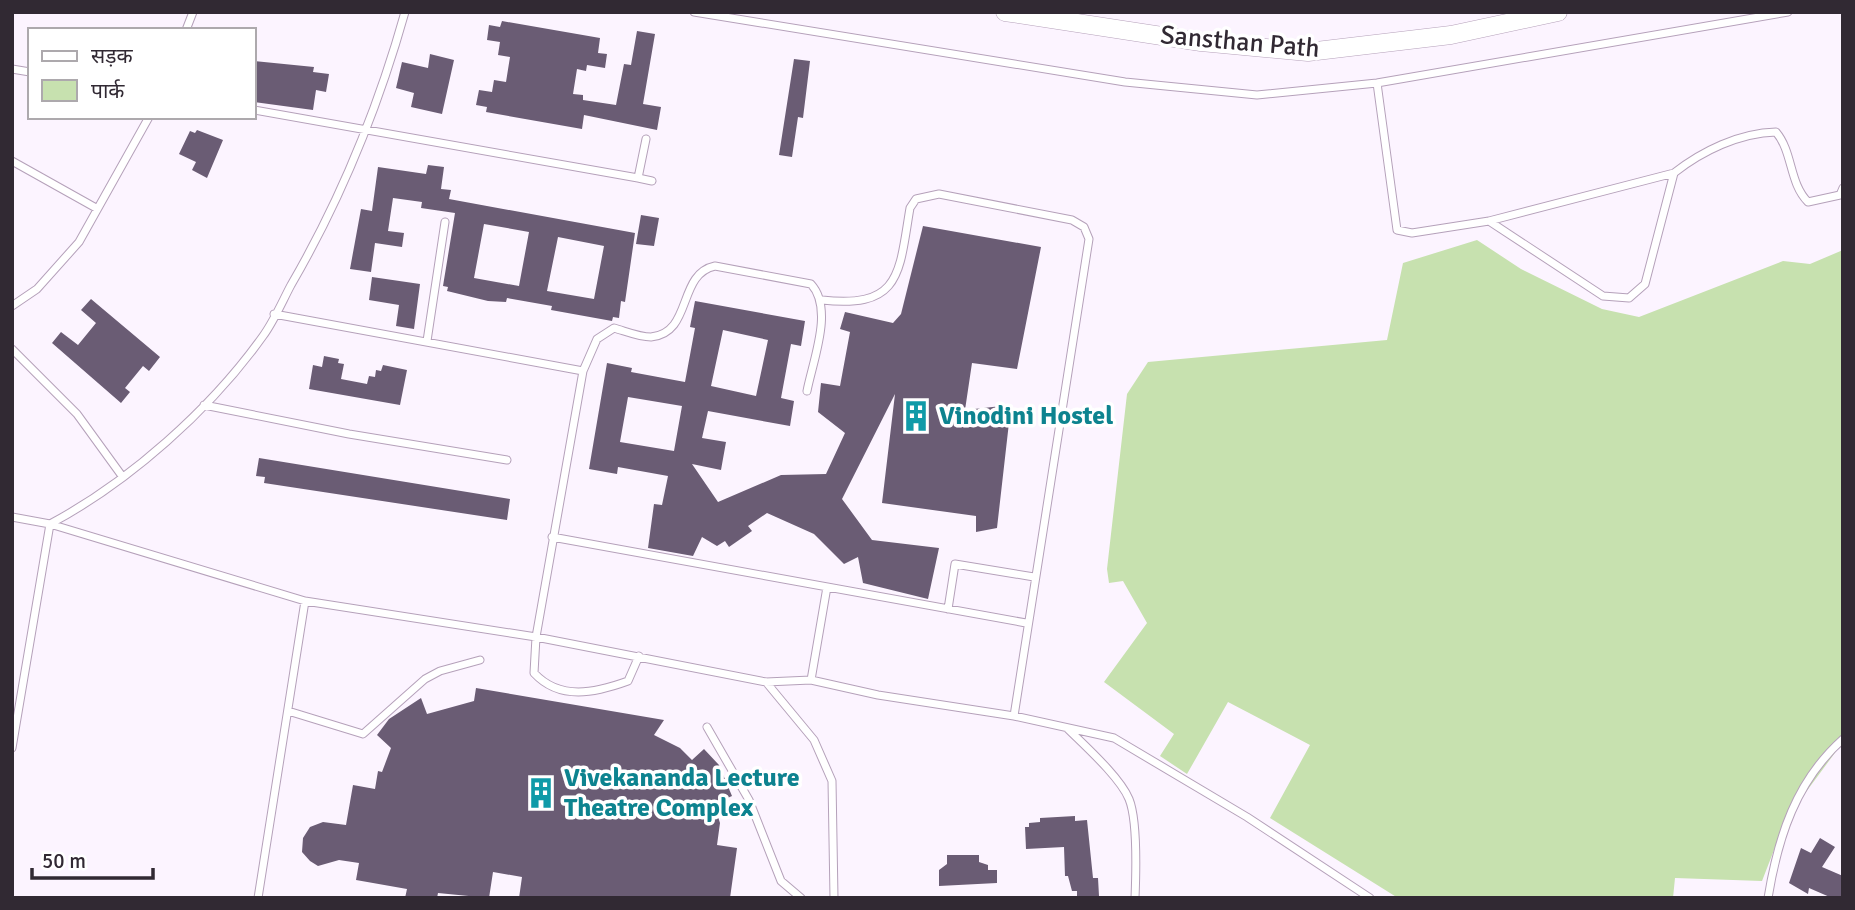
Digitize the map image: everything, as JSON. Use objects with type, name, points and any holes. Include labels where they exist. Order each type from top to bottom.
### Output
[{"type":"street","name":"Sansthan Path","points":[[1005,12],[1200,42],[1308,52],[1451,34],[1558,12]]},
{"type":"lane","points":[[50,524],[82,506],[122,476],[204,405],[264,335],[325,227],[368,128],[405,12]]},
{"type":"lane","points":[[694,12],[1125,82],[1257,95],[1377,83],[1788,12]]},
{"type":"lane","points":[[1377,83],[1396,230],[1412,233],[1489,221],[1674,173],[1696,156],[1755,132],[1776,132],[1782,139],[1798,192],[1808,202],[1840,195],[1843,188]]},
{"type":"lane","points":[[256,110],[368,128],[652,181]]},
{"type":"lane","points":[[12,306],[37,289],[79,242],[148,119]]},
{"type":"lane","points":[[638,178],[646,139]]},
{"type":"lane","points":[[12,161],[96,208]]},
{"type":"lane","points":[[1489,221],[1603,296],[1629,298],[1645,284],[1674,173]]},
{"type":"lane","points":[[821,300],[847,303],[888,290],[898,275],[910,208],[916,199],[926,196],[939,194],[1072,220],[1084,228],[1089,239],[1026,623],[1014,716]]},
{"type":"lane","points":[[427,341],[445,222]]},
{"type":"lane","points":[[639,656],[628,681],[584,694],[544,684],[534,673],[536,637],[552,537],[583,371],[597,339],[603,332],[614,328],[648,337],[667,334],[677,322],[696,275],[702,269],[715,266],[811,284],[823,309],[807,391]]},
{"type":"lane","points":[[274,314],[583,371]]},
{"type":"lane","points":[[12,349],[77,414],[122,476]]},
{"type":"lane","points":[[204,405],[349,434],[507,460]]},
{"type":"lane","points":[[12,517],[50,524],[305,601],[536,637],[766,682],[811,680],[878,695],[1014,716],[1114,738],[1247,817],[1370,898]]},
{"type":"lane","points":[[12,748],[50,524]]},
{"type":"lane","points":[[552,537],[1026,623]]},
{"type":"lane","points":[[948,609],[955,564],[1034,577]]},
{"type":"lane","points":[[811,680],[827,587]]},
{"type":"lane","points":[[258,898],[305,601]]},
{"type":"lane","points":[[288,711],[363,734],[425,679],[440,671],[480,660]]},
{"type":"lane","points":[[766,682],[814,740],[832,781],[834,898]]},
{"type":"lane","points":[[707,727],[750,800],[781,881],[801,898]]},
{"type":"lane","points":[[1067,728],[1100,759],[1129,799],[1136,864],[1135,898]]},
{"type":"lane","points":[[1768,898],[1773,866],[1801,788],[1822,757],[1843,739]]},
{"type":"green space","points":[[1477,240],[1521,269],[1602,309],[1639,317],[1783,261],[1810,264],[1843,250],[1843,742],[1786,819],[1762,881],[1675,878],[1673,898],[1398,898],[1270,818],[1310,745],[1228,702],[1187,774],[1160,756],[1174,734],[1104,682],[1147,623],[1123,581],[1109,583],[1107,569],[1127,394],[1148,362],[1387,340],[1403,263]]},
{"type":"building","points":[[502,21],[600,38],[598,53],[607,54],[605,68],[587,65],[586,71],[577,69],[573,94],[583,95],[583,100],[616,105],[624,64],[631,65],[637,31],[655,34],[643,104],[661,107],[657,130],[584,115],[582,129],[486,112],[487,107],[476,105],[479,90],[492,92],[494,80],[506,82],[510,57],[498,55],[500,42],[487,40],[489,25],[500,27]]},
{"type":"building","points":[[430,54],[454,60],[442,114],[411,107],[414,93],[396,88],[402,62],[428,68]]},
{"type":"building","points":[[794,59],[810,61],[803,118],[798,117],[792,157],[779,155]]},
{"type":"building","points":[[256,61],[314,67],[313,72],[329,74],[326,92],[316,90],[313,110],[256,102]]},
{"type":"building","points":[[197,130],[223,140],[207,178],[192,170],[196,162],[179,154],[190,131],[195,133]]},
{"type":"building","points":[[428,165],[444,167],[441,189],[451,190],[449,199],[635,233],[625,302],[621,301],[619,318],[613,317],[612,321],[551,310],[552,306],[507,298],[506,302],[488,301],[447,291],[448,287],[443,286],[455,213],[421,208],[422,202],[393,198],[388,231],[404,233],[402,247],[375,243],[371,272],[350,269],[361,209],[372,211],[378,167],[426,174]],"holes":[[[484,224],[529,232],[519,286],[474,278]],[[558,237],[604,246],[594,299],[547,291]]]},
{"type":"building","points":[[641,215],[659,218],[654,246],[636,244]]},
{"type":"building","name":"Vinodini Hostel","points":[[923,226],[1041,247],[1017,369],[972,363],[965,410],[1011,405],[997,528],[976,532],[976,516],[882,503],[895,394],[842,499],[872,540],[939,548],[928,599],[863,583],[858,557],[844,564],[814,534],[767,513],[748,526],[752,531],[729,547],[725,541],[717,546],[702,537],[693,556],[648,548],[654,504],[662,505],[668,476],[618,467],[617,474],[589,469],[607,363],[632,368],[631,372],[685,382],[695,328],[690,327],[695,301],[805,321],[801,346],[791,344],[781,398],[794,401],[790,426],[708,411],[702,438],[726,442],[721,470],[692,464],[718,502],[781,475],[826,474],[845,433],[818,412],[821,383],[840,386],[850,332],[840,329],[845,312],[893,323],[901,314]],"holes":[[[723,330],[768,340],[756,396],[711,386]],[[628,397],[682,406],[674,451],[620,442]]]},
{"type":"building","points":[[372,277],[420,284],[414,329],[396,326],[399,305],[369,300]]},
{"type":"building","points":[[91,299],[160,357],[149,371],[143,366],[125,388],[130,392],[121,403],[52,343],[61,332],[78,345],[96,323],[81,310]]},
{"type":"building","points":[[324,356],[339,359],[338,363],[344,364],[341,379],[367,384],[369,376],[375,377],[376,370],[381,371],[383,365],[407,370],[400,405],[309,389],[313,365],[322,367]]},
{"type":"building","points":[[259,458],[510,499],[507,520],[264,483],[265,477],[256,476]]},
{"type":"building","name":"Vivekananda Lecture Theatre Complex","points":[[476,688],[664,720],[654,735],[680,748],[692,760],[704,749],[719,765],[732,796],[714,804],[720,823],[717,845],[737,848],[730,898],[519,898],[522,877],[493,872],[489,898],[438,893],[437,898],[405,898],[407,889],[356,880],[359,863],[339,860],[318,866],[310,861],[302,852],[303,838],[310,827],[323,822],[346,825],[353,785],[375,789],[378,771],[382,772],[391,748],[377,735],[389,719],[421,698],[427,714],[474,701]]},
{"type":"building","points":[[1075,816],[1075,821],[1087,820],[1093,878],[1098,878],[1099,896],[1077,897],[1077,891],[1072,891],[1068,876],[1065,876],[1064,847],[1026,849],[1025,827],[1029,827],[1029,823],[1040,822],[1040,818]]},
{"type":"building","points":[[1820,838],[1835,847],[1822,867],[1843,876],[1843,898],[1832,898],[1809,888],[1808,894],[1789,883],[1801,848],[1811,853]]},
{"type":"building","points":[[947,855],[979,855],[979,862],[988,865],[988,870],[997,870],[997,883],[939,886],[939,870],[947,864]]},
{"type":"place","name":"Vinodini Hostel","points":[[916,416]]},
{"type":"place","name":"Vivekananda Lecture Theatre Complex","points":[[541,793]]}]
